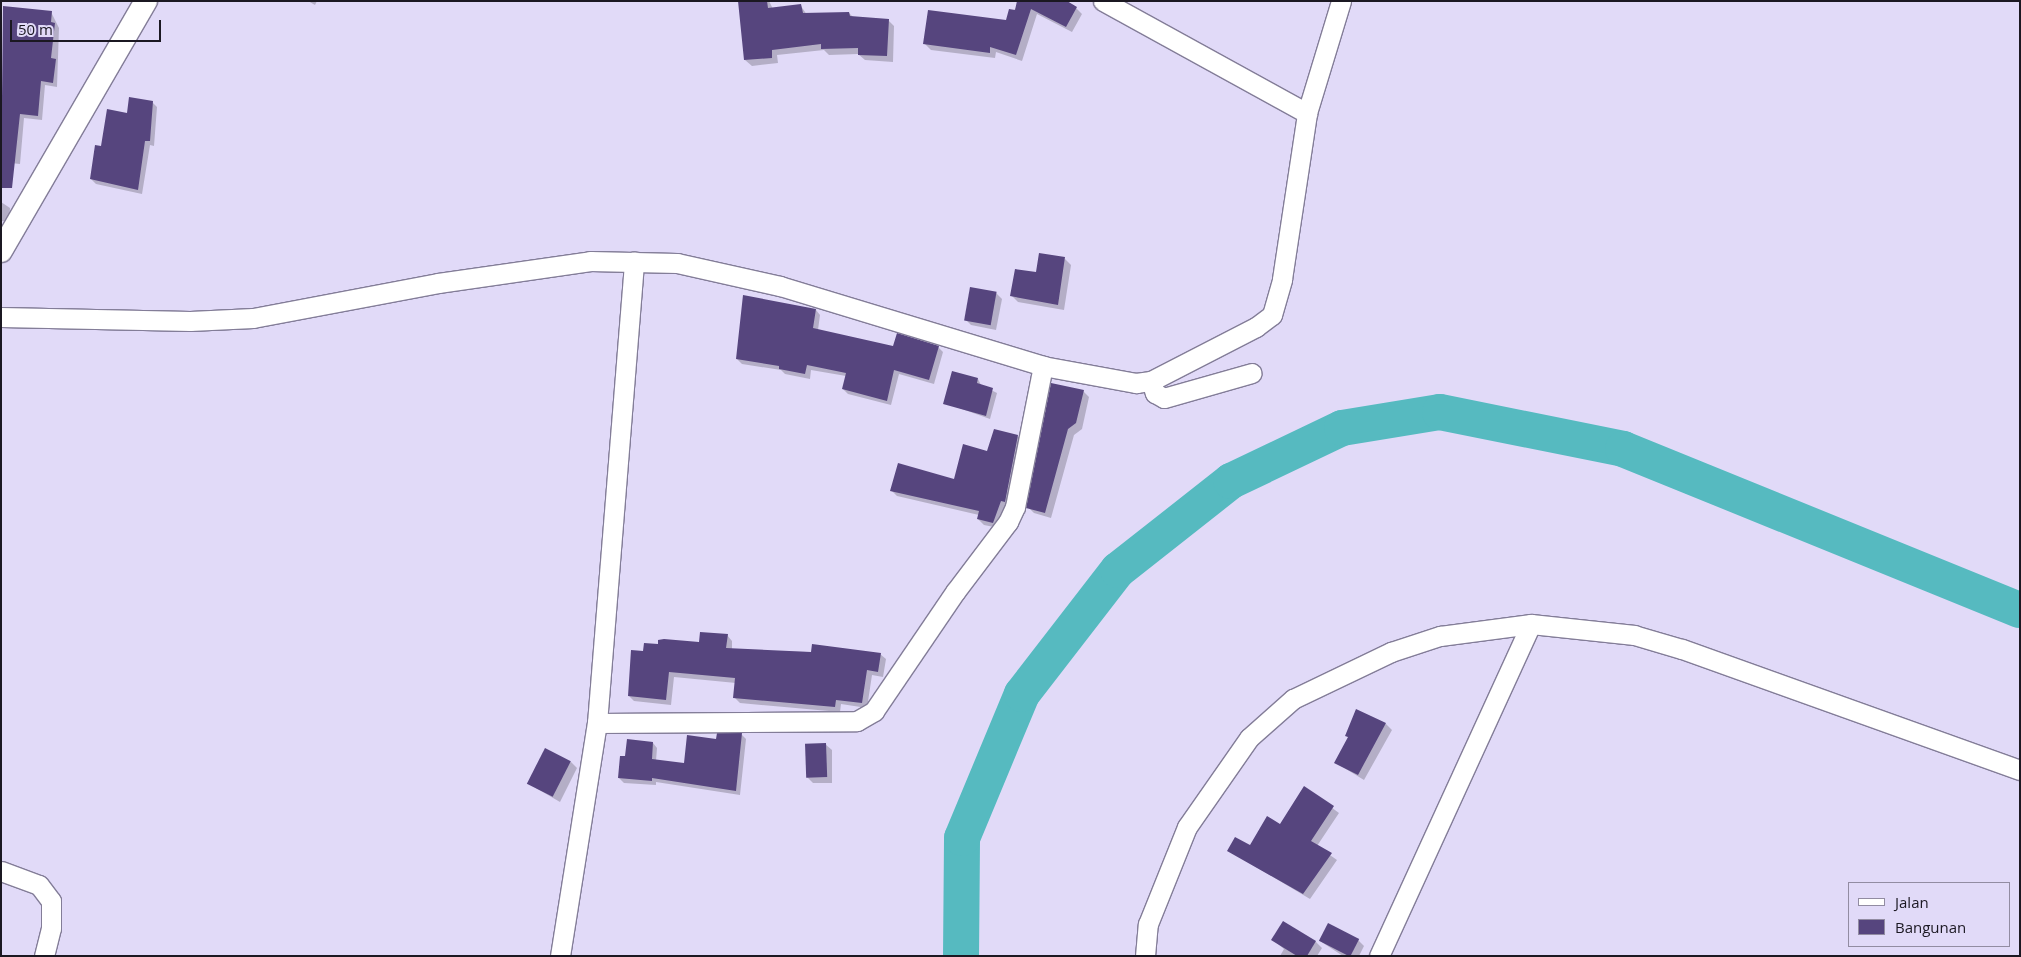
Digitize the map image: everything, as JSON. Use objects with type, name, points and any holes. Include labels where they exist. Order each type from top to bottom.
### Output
[{"type":"street","points":[[1,251],[146,1]]},
{"type":"street","points":[[1103,1],[1307,113]]},
{"type":"street","points":[[1,318],[190,321],[253,318],[438,283],[590,261],[677,263],[780,286],[1043,366],[1136,383],[1151,381],[1256,327],[1272,316],[1282,278],[1307,113],[1341,1]]},
{"type":"street","points":[[560,956],[597,724],[634,261]]},
{"type":"street","points":[[597,724],[857,721],[874,711],[955,592],[1008,522],[1015,507],[1043,366]]},
{"type":"street","points":[[1151,381],[1155,393],[1164,398],[1252,373]]},
{"type":"street","points":[[1145,956],[1148,924],[1187,827],[1249,738],[1293,699],[1391,652],[1440,636],[1531,624],[1634,635],[1682,649],[2020,770]]},
{"type":"street","points":[[1379,956],[1531,624]]},
{"type":"street","points":[[1,871],[39,885],[51,901],[51,928],[44,956]]},
{"type":"building","points":[[738,1],[767,1],[768,8],[801,4],[803,13],[849,12],[850,16],[889,19],[887,56],[858,55],[858,48],[821,49],[821,44],[772,50],[772,58],[744,60]]},
{"type":"building","points":[[1017,1],[1067,1],[1077,7],[1066,27],[1031,9],[1016,55],[990,47],[990,53],[923,44],[928,10],[1006,20],[1009,9],[1015,10]]},
{"type":"building","points":[[3,6],[52,11],[51,22],[55,23],[51,58],[56,59],[53,83],[41,81],[38,116],[20,114],[12,188],[1,188]]},
{"type":"building","points":[[129,97],[153,101],[150,141],[145,141],[138,190],[90,179],[95,145],[101,146],[107,109],[127,113]]},
{"type":"building","points":[[1039,253],[1065,257],[1058,305],[1010,296],[1015,269],[1036,272]]},
{"type":"building","points":[[970,287],[997,292],[991,325],[964,320]]},
{"type":"building","points":[[743,295],[816,309],[813,328],[893,346],[897,333],[939,346],[929,380],[894,370],[887,401],[842,389],[846,373],[807,365],[805,374],[779,369],[779,366],[736,359]]},
{"type":"building","points":[[952,371],[978,378],[977,383],[993,388],[986,416],[943,404]]},
{"type":"building","points":[[1051,383],[1084,390],[1076,423],[1068,429],[1045,513],[1026,508]]},
{"type":"building","points":[[994,429],[1018,435],[1005,502],[1001,501],[993,523],[977,519],[979,511],[890,491],[898,463],[954,479],[963,444],[987,451]]},
{"type":"building","points":[[700,632],[728,634],[726,648],[811,652],[812,644],[881,653],[878,672],[867,670],[862,703],[836,700],[835,707],[733,698],[735,678],[669,672],[666,700],[628,696],[631,650],[643,651],[644,643],[658,644],[658,640],[664,639],[699,642]]},
{"type":"building","points":[[1356,709],[1386,723],[1358,775],[1334,763],[1348,737],[1345,736]]},
{"type":"building","points":[[717,733],[742,733],[736,791],[652,778],[652,781],[618,778],[620,756],[625,756],[627,739],[653,742],[652,759],[684,763],[687,735],[716,739]]},
{"type":"building","points":[[826,743],[827,777],[806,778],[805,744]]},
{"type":"building","points":[[545,748],[571,761],[553,797],[527,784]]},
{"type":"building","points":[[1304,786],[1334,806],[1311,841],[1332,853],[1303,894],[1227,851],[1235,837],[1250,845],[1267,816],[1280,824]]},
{"type":"building","points":[[1283,921],[1316,941],[1307,956],[1297,956],[1271,940]]},
{"type":"building","points":[[1328,923],[1359,939],[1350,956],[1319,941]]},
{"type":"waterway","points":[[961,956],[962,838],[1022,694],[1118,570],[1231,481],[1342,428],[1440,412],[1623,449],[2020,610]]}]
